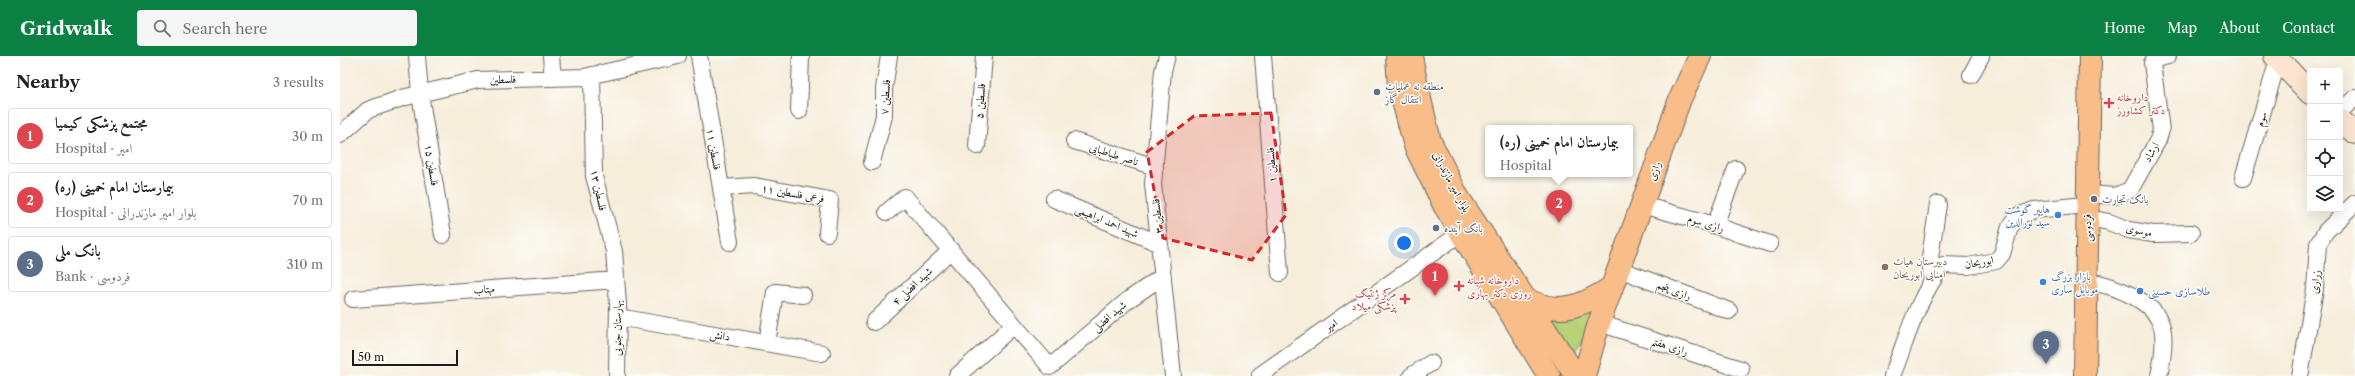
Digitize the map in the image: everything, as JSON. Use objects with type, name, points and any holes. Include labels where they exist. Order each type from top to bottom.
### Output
[{"type":"main road","name":"بلوار امیر مازندرانی","points":[[1397,56],[1399,86],[1415,146],[1444,205],[1549,376]]},
{"type":"main road","name":"بلوار امیر مازندرانی","points":[[1411,56],[1430,141],[1458,197],[1576,376]]},
{"type":"main road","name":"رازی","points":[[1584,376],[1599,323],[1680,99],[1700,56]]},
{"type":"main road","name":"فردوسی","points":[[2085,376],[2090,57]]},
{"type":"main road","points":[[2276,58],[2307,90]]},
{"type":"main road","points":[[1525,299],[1540,306],[1556,309],[1591,300],[1616,278]]},
{"type":"street","name":"فلسطین ۱۵","points":[[417,56],[420,94],[443,235]]},
{"type":"street","points":[[551,56],[553,78]]},
{"type":"street","name":"فلسطین","points":[[340,135],[368,110],[420,94],[478,80],[553,78],[592,75],[678,56]]},
{"type":"street","name":"فلسطین ۱۱","points":[[699,56],[730,242]]},
{"type":"street","points":[[799,111],[802,56]]},
{"type":"street","name":"فلسطین ۷","points":[[872,162],[884,116],[884,89],[889,56]]},
{"type":"street","name":"فلسطین ۵","points":[[977,146],[984,56]]},
{"type":"street","name":"فلسطین ۳","points":[[1167,56],[1163,71],[1153,184],[1173,376]]},
{"type":"street","name":"فلسطین ۱","points":[[1263,56],[1280,273]]},
{"type":"street","points":[[1971,75],[1981,56]]},
{"type":"street","name":"ارشاد","points":[[2087,206],[2130,190],[2158,140],[2161,130],[2152,63],[2155,59],[2168,56]]},
{"type":"street","name":"سوم","points":[[2243,178],[2276,58]]},
{"type":"street","name":"فلسطین ۱۳","points":[[592,75],[594,176],[614,251],[616,280]]},
{"type":"street","points":[[2343,109],[2355,98]]},
{"type":"street","name":"ناصر طباطبایی","points":[[1074,141],[1155,167]]},
{"type":"street","points":[[1715,225],[1736,169]]},
{"type":"street","name":"فرعی فلسطین ۱۱","points":[[721,188],[754,186],[830,200],[827,234]]},
{"type":"street","points":[[887,212],[905,197],[1014,325],[957,376]]},
{"type":"street","name":"شهید احمد ابراهیمی","points":[[1054,199],[1160,244]]},
{"type":"street","name":"زراری","points":[[2300,376],[2315,289],[2318,244],[2326,230],[2355,203]]},
{"type":"street","name":"رازی سوم","points":[[1642,204],[1715,225],[1770,244]]},
{"type":"street","points":[[1932,280],[1930,258],[1938,204]]},
{"type":"street","name":"موسوی","points":[[2087,206],[2109,222],[2129,230],[2153,234],[2191,233]]},
{"type":"street","name":"ابوریحان","points":[[1892,376],[1909,325],[1932,280],[1943,265],[1968,266],[1996,260],[2002,254],[2010,227],[2018,216],[2034,210],[2087,206]]},
{"type":"street","name":"امیر","points":[[1260,375],[1461,233]]},
{"type":"street","name":"شهید افضلی ۴","points":[[874,322],[951,250]]},
{"type":"street","name":"شهید افضلی","points":[[1014,325],[1050,367],[1128,300],[1163,276]]},
{"type":"street","name":"رازی پنجم","points":[[1616,278],[1729,311]]},
{"type":"street","name":"مهتاب","points":[[353,299],[616,280]]},
{"type":"street","name":"بهارستان جنوبی","points":[[616,280],[618,318],[617,376]]},
{"type":"street","points":[[2087,281],[2115,287],[2133,296],[2146,306],[2160,323],[2163,333],[2159,376]]},
{"type":"street","points":[[767,343],[775,292],[803,295]]},
{"type":"street","name":"دانش","points":[[618,318],[822,353]]},
{"type":"street","name":"رازی هفتم","points":[[1599,323],[1741,369]]},
{"type":"street","points":[[1411,376],[1431,363]]},
{"type":"highlighted area","points":[[1271,113],[1286,215],[1252,260],[1163,238],[1147,152],[1194,116]]},
{"type":"green space","points":[[1601,300],[1571,360],[1540,312]]},
{"type":"place","name":"منطقه نه عملیات انتقال گاز","points":[[1377,92]]},
{"type":"place","name":"داروخانه دکتر کشاورز","points":[[2109,103]]},
{"type":"place","name":"بانک تجارت","points":[[2094,199]]},
{"type":"place","name":"هایپر گوشت سید نورالدین","points":[[2058,215]]},
{"type":"place","name":"بیمارستان امام خمینی (ره)","points":[[1559,223]]},
{"type":"place","name":"بانک آینده","points":[[1436,228]]},
{"type":"place","name":"دبیرستان هیات امنایی ابوریحان","points":[[1885,267]]},
{"type":"place","name":"بازار بزرگ موبایل ساری","points":[[2043,282]]},
{"type":"place","name":"داروخانه شبانه روزی دکتر بهاری","points":[[1459,286]]},
{"type":"place","name":"طلاسازی حسینی","points":[[2140,291]]},
{"type":"place","name":"مجتمع پزشکی کیمیا","points":[[1435,296]]},
{"type":"place","name":"مرکز ژنتیک پزشکی میلاد","points":[[1405,299]]},
{"type":"place","name":"بانک ملی","points":[[2046,364]]}]
